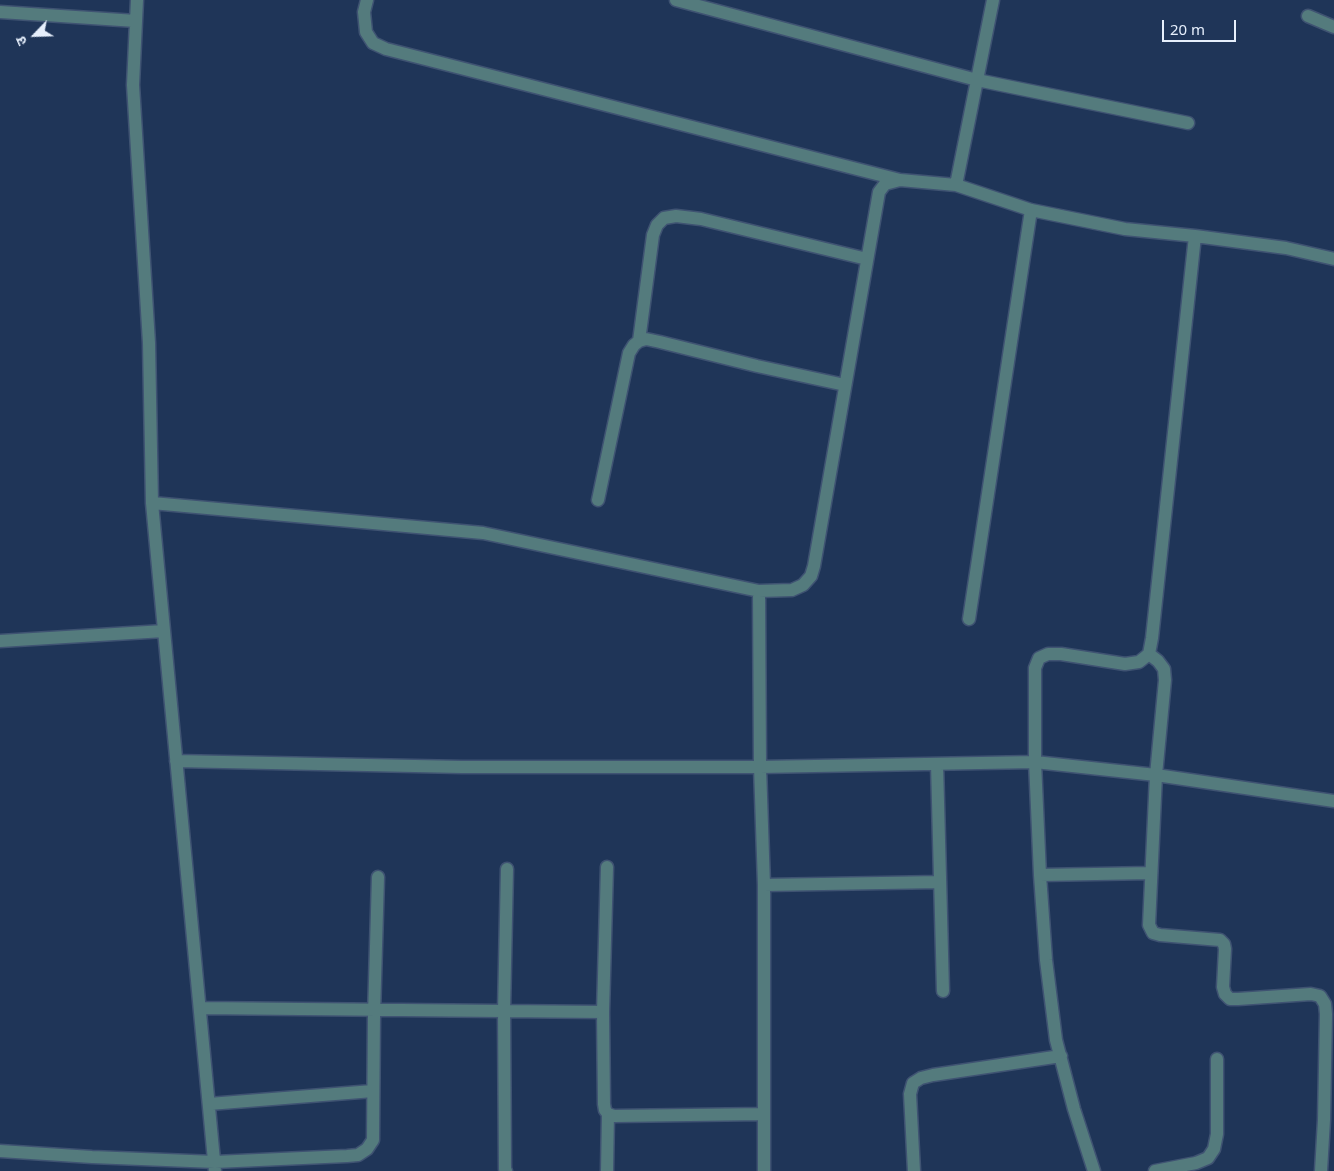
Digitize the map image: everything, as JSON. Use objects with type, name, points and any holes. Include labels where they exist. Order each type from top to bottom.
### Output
[{"type":"street","points":[[137,0],[133,85],[149,343],[152,503],[215,1166]]},
{"type":"street","points":[[367,0],[364,12],[366,32],[373,43],[386,49],[900,180],[956,185],[1031,210],[1125,229],[1286,248],[1334,260]]},
{"type":"street","points":[[676,0],[977,80],[1188,124]]},
{"type":"street","points":[[956,185],[993,0]]},
{"type":"street","points":[[0,12],[136,21]]},
{"type":"street","points":[[1308,16],[1334,27]]},
{"type":"street","points":[[152,503],[483,533],[759,591],[792,590],[803,585],[811,576],[814,566],[879,192],[885,184],[900,180]]},
{"type":"street","points":[[969,619],[1031,210]]},
{"type":"street","points":[[639,341],[653,235],[656,225],[664,218],[676,216],[701,219],[867,259]]},
{"type":"street","points":[[1094,1171],[1074,1109],[1056,1040],[1046,960],[1035,762],[1035,668],[1039,658],[1048,654],[1061,654],[1125,664],[1139,662],[1149,654],[1195,236]]},
{"type":"street","points":[[598,500],[629,353],[639,341],[660,342],[757,366],[846,385]]},
{"type":"street","points":[[759,591],[760,767],[764,885],[764,1171]]},
{"type":"street","points":[[0,641],[164,631]]},
{"type":"street","points":[[1149,654],[1164,669],[1165,680],[1156,775],[1151,873],[1150,925],[1153,933],[1220,940],[1224,944],[1225,950],[1223,987],[1225,994],[1230,999],[1311,994],[1334,996]]},
{"type":"street","points":[[176,761],[462,767],[760,767],[1035,762],[1156,775],[1334,801]]},
{"type":"street","points":[[937,764],[943,991]]},
{"type":"street","points":[[606,1171],[608,1114],[604,1104],[603,1012],[607,867]]},
{"type":"street","points":[[506,1171],[504,1011],[507,869]]},
{"type":"street","points":[[1040,875],[1151,873]]},
{"type":"street","points":[[0,1152],[215,1166],[358,1154],[367,1149],[372,1140],[378,877]]},
{"type":"street","points":[[764,885],[940,882]]},
{"type":"street","points":[[1320,996],[1325,1004],[1326,1014],[1321,1171]]},
{"type":"street","points":[[200,1008],[603,1012]]},
{"type":"street","points":[[914,1171],[910,1094],[913,1083],[921,1078],[933,1075],[1061,1056]]},
{"type":"street","points":[[1155,1171],[1196,1163],[1208,1158],[1214,1149],[1217,1134],[1217,1058]]},
{"type":"street","points":[[209,1104],[373,1091]]},
{"type":"street","points":[[608,1114],[614,1116],[764,1114]]}]
